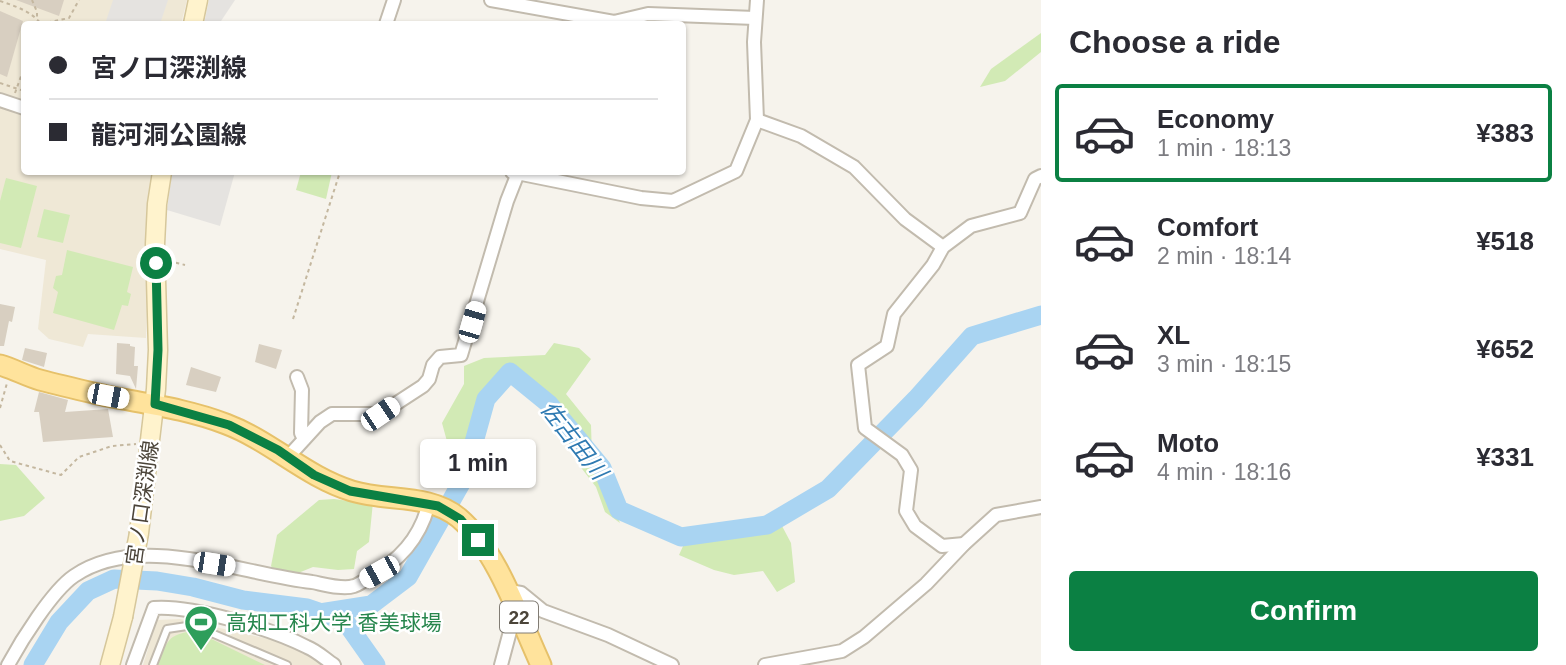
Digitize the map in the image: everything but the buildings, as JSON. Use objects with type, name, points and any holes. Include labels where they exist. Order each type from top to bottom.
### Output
[{"type":"main road","points":[[194,21],[198,0]]},
{"type":"main road","name":"宮ノ口深渕線","points":[[110,665],[123,617],[139,533],[155,404],[158,350],[155,244],[162,175]]},
{"type":"main road","name":"22","points":[[5,366],[51,383],[155,404],[229,425],[288,457],[314,475],[350,491],[433,505],[460,519],[478,540],[512,600],[541,665]]},
{"type":"street","points":[[387,21],[394,0]]},
{"type":"street","points":[[491,0],[608,21]]},
{"type":"street","points":[[529,175],[640,198],[673,201],[736,172],[757,120],[757,0]]},
{"type":"street","points":[[618,21],[648,14],[755,18]]},
{"type":"street","points":[[757,120],[801,136],[854,167],[905,219],[943,247]]},
{"type":"street","points":[[288,457],[303,439],[332,414],[380,414],[423,386],[440,357],[461,355],[514,175]]},
{"type":"street","points":[[964,544],[942,545],[915,526],[906,511],[911,470],[902,455],[864,428],[858,365],[887,346],[894,314],[933,265],[943,247],[971,226],[1020,213],[1035,179],[1041,176]]},
{"type":"street","points":[[297,377],[302,390],[303,439]]},
{"type":"street","points":[[8,665],[47,605],[72,576],[105,560],[150,555],[352,587],[405,553],[433,505]]},
{"type":"street","points":[[765,665],[842,651],[864,637],[926,584],[996,515],[1041,507]]},
{"type":"street","points":[[501,665],[512,600],[521,593],[543,611],[608,635],[670,665]]},
{"type":"street","points":[[133,665],[154,608],[171,607],[206,613],[288,638],[310,648],[334,665]]},
{"type":"lane","points":[[153,665],[167,629],[187,626],[209,632],[287,665]]},
{"type":"path","points":[[32,0],[37,19]]},
{"type":"path","points":[[55,21],[69,18],[79,0]]},
{"type":"path","points":[[1,1],[18,7],[37,19]]},
{"type":"path","points":[[5,102],[17,88],[21,77]]},
{"type":"path","points":[[0,83],[21,90]]},
{"type":"path","points":[[293,319],[339,175]]},
{"type":"path","points":[[164,260],[185,265]]},
{"type":"path","points":[[0,408],[5,366]]},
{"type":"path","points":[[0,445],[10,461],[61,475],[79,457],[112,446],[141,443]]},
{"type":"shaded area","points":[[0,0],[187,0],[182,21],[21,21],[21,175],[151,175],[146,338],[88,334],[83,347],[49,339],[38,329],[46,260],[0,249]]},
{"type":"shaded area","points":[[113,0],[168,0],[161,21],[106,21]]},
{"type":"shaded area","points":[[209,0],[235,0],[221,21],[205,21]]},
{"type":"shaded area","points":[[172,175],[234,175],[220,226],[167,210]]},
{"type":"shaded area","points":[[180,619],[286,643],[316,656],[325,665],[143,665],[157,620]]},
{"type":"green space","points":[[1041,33],[1041,52],[1005,81],[980,87],[991,69]]},
{"type":"green space","points":[[300,175],[331,175],[326,199],[296,190]]},
{"type":"green space","points":[[6,178],[37,186],[21,248],[0,243],[0,201]]},
{"type":"green space","points":[[44,209],[70,215],[63,243],[37,237]]},
{"type":"green space","points":[[67,250],[133,267],[127,292],[131,294],[128,306],[122,305],[114,330],[53,313],[58,292],[53,288],[56,276],[62,275]]},
{"type":"green space","points":[[554,343],[579,348],[591,359],[566,394],[591,425],[592,456],[620,523],[605,512],[596,487],[579,465],[559,421],[522,382],[505,377],[497,386],[478,416],[468,462],[458,470],[447,471],[448,445],[442,423],[464,384],[464,366],[484,358],[545,355]]},
{"type":"green space","points":[[0,464],[16,465],[45,498],[24,516],[0,521]]},
{"type":"green space","points":[[319,500],[373,502],[369,542],[357,551],[354,569],[313,567],[281,580],[271,566],[277,535]]},
{"type":"green space","points":[[782,526],[791,543],[795,582],[777,592],[763,571],[734,575],[714,570],[679,555],[684,544],[705,535],[739,534]]},
{"type":"green space","name":"高知工科大学 香美球場","points":[[195,631],[265,665],[158,665],[169,640],[179,634]]},
{"type":"waterway","name":"佐古田川","points":[[320,613],[371,605],[408,577],[464,478],[486,399],[510,372],[549,404],[602,468],[619,510],[681,537],[767,525],[828,489],[916,399],[972,336],[1041,315]]},
{"type":"waterway","points":[[33,665],[59,622],[88,591],[114,579],[157,581],[243,600],[307,608],[345,621],[376,665]]},
{"type":"place","name":"高知工科大学 香美球場","points":[[201,652]]},
{"type":"route","points":[[156,263],[158,350],[155,404],[229,425],[278,450],[314,475],[350,491],[404,498],[450,511],[478,540]]}]
